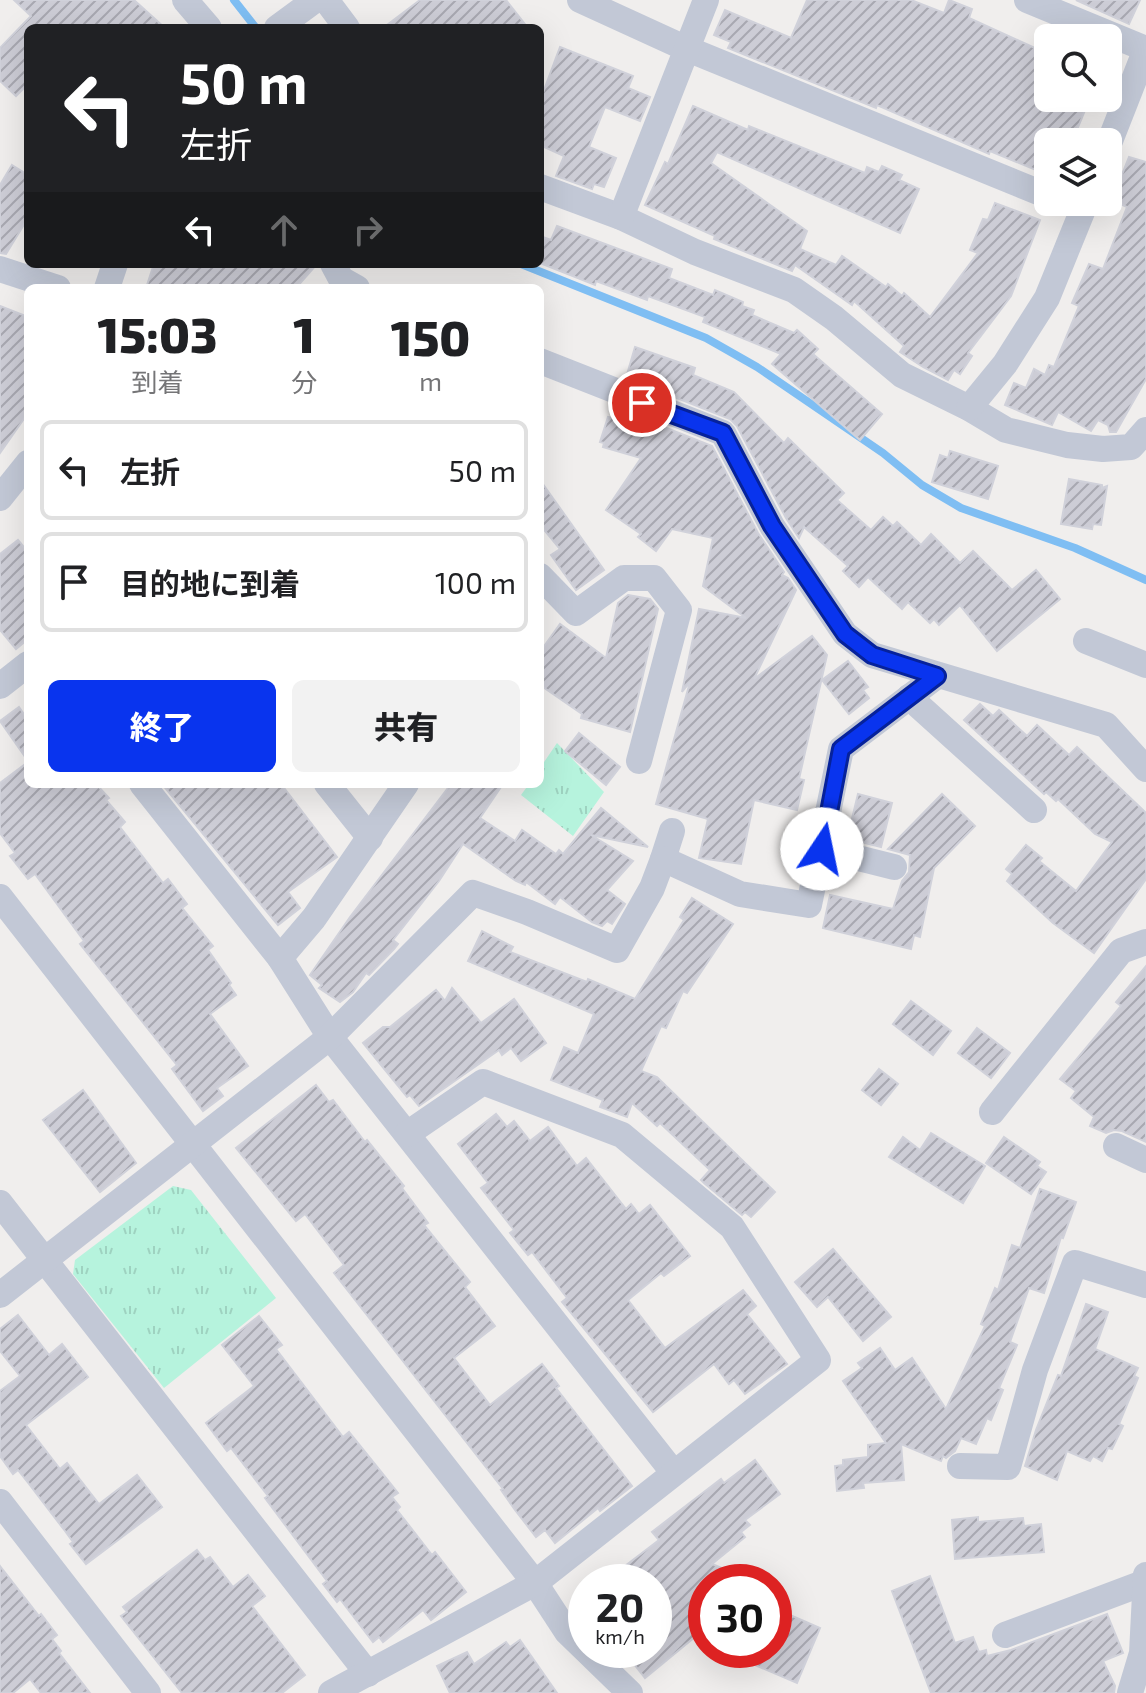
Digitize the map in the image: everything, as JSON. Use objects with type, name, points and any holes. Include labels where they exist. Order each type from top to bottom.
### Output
[{"type":"street","points":[[185,0],[206,24]]},
{"type":"street","points":[[282,24],[315,0]]},
{"type":"street","points":[[326,0],[344,24]]},
{"type":"street","points":[[580,0],[685,48],[1034,190]]},
{"type":"street","points":[[621,217],[706,0]]},
{"type":"street","points":[[1027,0],[1146,49],[1115,128]]},
{"type":"street","points":[[544,188],[621,217],[695,252],[794,290],[834,318],[902,375],[1006,430],[1067,445],[1103,449],[1131,447],[1146,430]]},
{"type":"street","points":[[969,408],[1005,364],[1047,298],[1073,216]]},
{"type":"street","points":[[335,268],[341,279],[350,284]]},
{"type":"street","points":[[0,269],[46,284]]},
{"type":"street","points":[[544,363],[723,433],[772,526],[845,634],[872,655],[1106,725],[1146,769]]},
{"type":"street","points":[[0,498],[24,468]]},
{"type":"street","points":[[544,586],[576,613],[624,578],[654,578],[679,610],[639,761]]},
{"type":"street","points":[[1086,641],[1146,665]]},
{"type":"street","points":[[0,686],[24,667]]},
{"type":"street","points":[[663,859],[740,894],[809,905],[841,749],[937,676]]},
{"type":"street","points":[[909,697],[1034,810]]},
{"type":"street","points":[[145,788],[280,958],[330,1037],[673,1472]]},
{"type":"street","points":[[330,788],[370,838]]},
{"type":"street","points":[[280,958],[314,918],[403,788]]},
{"type":"street","points":[[0,1295],[330,1037],[473,893],[617,950],[652,888],[672,831]]},
{"type":"street","points":[[822,849],[894,867]]},
{"type":"street","points":[[0,897],[535,1583],[567,1632],[630,1693]]},
{"type":"street","points":[[992,1112],[1121,951],[1146,942]]},
{"type":"street","points":[[331,1693],[535,1583],[818,1360],[732,1227],[622,1135],[483,1082],[407,1134]]},
{"type":"street","points":[[1116,1146],[1146,1160]]},
{"type":"street","points":[[0,1203],[368,1674]]},
{"type":"street","points":[[960,1466],[1008,1467],[1035,1370],[1075,1263],[1146,1285]]},
{"type":"street","points":[[0,1502],[148,1693]]},
{"type":"street","points":[[1130,1693],[1142,1653],[1146,1575]]},
{"type":"street","points":[[1005,1635],[1146,1582]]},
{"type":"green space","points":[[557,743],[604,792],[573,836],[521,795],[526,788],[544,788],[544,762]]},
{"type":"green space","points":[[173,1186],[191,1190],[276,1298],[164,1388],[73,1274],[75,1260]]},
{"type":"building","points":[[14,0],[134,0],[161,24],[24,24],[24,88],[16,96],[0,81],[0,48],[31,16]]},
{"type":"building","points":[[420,0],[506,0],[525,24],[388,24]]},
{"type":"building","points":[[807,0],[911,0],[944,13],[949,0],[972,9],[969,18],[1034,48],[1034,112],[1084,112],[1078,128],[1034,128],[1034,169],[990,151],[989,154],[877,105],[876,108],[728,48],[731,42],[714,35],[725,10],[791,38]]},
{"type":"building","points":[[1076,0],[1140,0],[1129,24]]},
{"type":"building","points":[[560,47],[633,76],[628,88],[650,97],[640,121],[605,107],[589,147],[616,158],[604,187],[594,184],[592,189],[556,176],[564,156],[544,147],[544,90]]},
{"type":"building","points":[[693,106],[865,173],[867,167],[879,172],[882,166],[902,175],[899,180],[919,189],[900,233],[717,152],[711,163],[807,231],[800,249],[836,265],[842,256],[886,287],[888,284],[902,296],[904,293],[930,317],[978,253],[970,250],[983,219],[988,220],[995,203],[1040,220],[1011,296],[968,353],[972,356],[960,374],[954,370],[948,380],[900,352],[904,346],[854,301],[852,305],[795,265],[792,271],[714,239],[715,236],[645,205],[665,162],[668,164]]},
{"type":"building","points":[[1129,157],[1146,162],[1146,379],[1116,432],[1110,432],[1108,425],[1098,420],[1091,431],[1058,412],[1052,425],[1005,405],[1014,383],[1026,388],[1034,369],[1045,375],[1049,365],[1054,367],[1079,306],[1072,303],[1089,264],[1103,269],[1127,207],[1122,205],[1122,175]]},
{"type":"building","points":[[12,165],[24,172],[24,225],[6,254],[0,253],[0,185]]},
{"type":"building","points":[[557,226],[672,269],[669,278],[713,295],[715,290],[743,302],[742,306],[754,310],[752,315],[794,333],[797,330],[818,349],[813,354],[882,414],[860,440],[772,364],[781,354],[703,322],[705,317],[648,296],[647,300],[596,281],[595,285],[544,265],[544,237],[551,240]]},
{"type":"building","points":[[153,268],[314,268],[300,284],[147,284]]},
{"type":"building","points":[[0,306],[24,315],[24,419],[0,453]]},
{"type":"building","points":[[635,347],[695,368],[693,375],[734,392],[784,443],[788,438],[844,493],[837,500],[871,530],[883,517],[893,526],[897,522],[921,545],[931,534],[960,563],[973,551],[1012,590],[1036,570],[1060,599],[997,651],[960,605],[939,625],[934,619],[930,623],[908,602],[902,609],[868,577],[859,587],[843,571],[848,566],[804,527],[799,538],[737,426],[730,419],[626,378]]},
{"type":"building","points":[[616,408],[712,446],[758,533],[784,572],[782,575],[796,590],[754,679],[812,636],[827,655],[799,779],[804,780],[797,810],[754,800],[741,864],[699,858],[708,819],[656,804],[690,682],[682,692],[699,609],[746,618],[703,586],[713,538],[672,529],[656,551],[638,537],[641,534],[606,510],[641,458],[603,447],[604,443],[600,442],[608,417],[613,418]]},
{"type":"building","points":[[950,451],[998,466],[988,499],[932,482],[940,455],[948,458]]},
{"type":"building","points":[[1069,479],[1102,485],[1102,488],[1107,486],[1101,525],[1093,524],[1092,529],[1061,524]]},
{"type":"building","points":[[544,486],[604,570],[576,590],[551,555],[560,549],[544,530]]},
{"type":"building","points":[[18,540],[24,547],[24,642],[16,649],[0,630],[0,554]]},
{"type":"building","points":[[628,595],[650,599],[658,609],[630,732],[581,718],[582,714],[544,688],[544,646],[560,624],[606,658],[618,603]]},
{"type":"building","points":[[848,661],[868,687],[863,690],[869,698],[849,714],[822,680]]},
{"type":"building","points":[[980,704],[993,716],[999,710],[1027,736],[1037,725],[1069,755],[1077,747],[1146,813],[1146,879],[1094,953],[1053,923],[1007,881],[1012,874],[1006,869],[1026,845],[1042,858],[1039,861],[1076,891],[1112,842],[1095,834],[1058,799],[1056,801],[1046,792],[1044,794],[964,720]]},
{"type":"building","points":[[19,707],[24,714],[24,755],[0,721]]},
{"type":"building","points":[[579,733],[620,767],[606,785],[565,751]]},
{"type":"building","points":[[24,765],[24,788],[100,788],[125,822],[120,827],[163,883],[168,879],[187,904],[182,908],[213,946],[208,950],[236,995],[210,1014],[248,1066],[217,1088],[223,1096],[203,1111],[172,1069],[177,1065],[80,944],[84,941],[35,874],[28,879],[10,856],[15,853],[0,833],[0,783]]},
{"type":"building","points":[[165,788],[284,788],[337,857],[288,892],[300,908],[278,925]]},
{"type":"building","points":[[448,788],[500,788],[480,818],[515,841],[522,830],[556,854],[559,850],[563,854],[601,808],[648,847],[591,835],[633,861],[607,890],[625,904],[612,924],[607,921],[602,926],[560,897],[555,904],[526,882],[525,885],[516,881],[463,844],[439,881],[393,940],[398,944],[340,1002],[319,988],[322,985],[310,975]]},
{"type":"building","points":[[858,794],[892,803],[881,847],[857,841],[859,833],[849,831]]},
{"type":"building","points":[[942,794],[975,826],[934,868],[920,937],[914,935],[911,949],[823,928],[830,895],[893,909],[902,881],[909,872],[910,855],[888,849]]},
{"type":"building","points":[[692,898],[733,924],[687,993],[683,991],[666,1028],[661,1026],[641,1071],[657,1077],[775,1192],[751,1217],[745,1212],[742,1215],[704,1183],[701,1180],[710,1170],[660,1123],[657,1126],[632,1103],[627,1117],[600,1107],[603,1100],[551,1080],[564,1047],[578,1053],[594,1014],[468,961],[482,931],[513,947],[510,952],[635,999],[684,920],[680,917]]},
{"type":"building","points":[[1146,966],[1146,1142],[1122,1131],[1106,1133],[1090,1126],[1094,1117],[1071,1098],[1076,1091],[1060,1079],[1121,1006],[1116,1002]]},
{"type":"building","points":[[452,988],[481,1023],[514,999],[546,1043],[521,1061],[511,1048],[502,1055],[499,1050],[419,1106],[410,1095],[407,1097],[363,1043],[383,1027],[390,1027],[436,990],[445,1001]]},
{"type":"building","points":[[911,1001],[951,1031],[933,1055],[893,1024]]},
{"type":"building","points":[[977,1028],[1010,1053],[991,1078],[958,1053]]},
{"type":"building","points":[[879,1069],[898,1084],[881,1105],[862,1090]]},
{"type":"building","points":[[316,1085],[329,1102],[333,1100],[404,1186],[402,1188],[428,1223],[424,1225],[470,1282],[465,1287],[495,1326],[454,1358],[490,1405],[542,1364],[559,1386],[556,1388],[632,1486],[600,1511],[598,1508],[555,1543],[545,1530],[536,1537],[503,1489],[334,1273],[344,1265],[305,1214],[296,1221],[236,1148]]},
{"type":"building","points":[[83,1090],[136,1163],[100,1192],[43,1120]]},
{"type":"building","points":[[496,1114],[507,1127],[514,1121],[530,1141],[548,1127],[577,1166],[586,1158],[626,1209],[631,1204],[639,1214],[650,1205],[690,1256],[664,1276],[661,1273],[628,1300],[665,1348],[743,1290],[756,1306],[747,1314],[787,1364],[745,1394],[734,1380],[729,1384],[714,1364],[653,1412],[562,1302],[567,1298],[532,1252],[528,1255],[510,1233],[514,1230],[481,1188],[488,1183],[458,1144]]},
{"type":"building","points":[[931,1133],[985,1166],[963,1203],[889,1157],[903,1137],[920,1150]]},
{"type":"building","points":[[1004,1137],[1040,1162],[1037,1166],[1046,1172],[1031,1194],[986,1163]]},
{"type":"building","points":[[1040,1189],[1076,1202],[1061,1237],[1044,1293],[1029,1288],[1010,1342],[1017,1345],[999,1388],[1003,1390],[991,1420],[987,1418],[976,1444],[961,1438],[955,1451],[946,1458],[943,1456],[941,1461],[901,1444],[904,1480],[863,1483],[864,1488],[837,1491],[835,1466],[843,1465],[843,1460],[868,1457],[868,1445],[886,1443],[843,1381],[862,1368],[858,1363],[880,1348],[895,1370],[912,1358],[946,1409],[985,1326],[981,1324],[995,1288],[998,1290],[1012,1245],[1020,1248]]},
{"type":"building","points":[[833,1249],[891,1317],[863,1341],[828,1297],[817,1307],[795,1282]]},
{"type":"building","points":[[1086,1304],[1108,1312],[1095,1349],[1138,1368],[1134,1376],[1138,1378],[1119,1424],[1123,1426],[1112,1449],[1108,1448],[1102,1461],[1093,1456],[1090,1461],[1067,1451],[1057,1480],[1025,1466]]},
{"type":"building","points":[[18,1315],[49,1355],[62,1344],[88,1377],[26,1425],[60,1469],[67,1463],[99,1504],[137,1475],[162,1507],[86,1564],[18,1470],[13,1474],[0,1456],[0,1391],[20,1376],[0,1351],[0,1329]]},
{"type":"building","points":[[259,1316],[282,1345],[276,1349],[343,1437],[349,1432],[398,1493],[392,1497],[400,1507],[397,1510],[466,1592],[431,1620],[423,1610],[383,1642],[379,1637],[373,1642],[340,1599],[337,1602],[323,1584],[327,1581],[265,1498],[268,1496],[231,1448],[227,1451],[206,1423],[254,1386],[222,1345]]},
{"type":"building","points":[[755,1460],[780,1494],[745,1520],[750,1525],[741,1532],[745,1537],[712,1564],[688,1564],[688,1643],[672,1656],[672,1564],[628,1564],[659,1540],[652,1532],[721,1479],[724,1483]]},
{"type":"building","points":[[978,1517],[978,1522],[1023,1518],[1024,1526],[1041,1524],[1044,1552],[955,1559],[952,1520]]},
{"type":"building","points":[[197,1550],[205,1560],[210,1557],[233,1587],[248,1575],[265,1596],[252,1606],[305,1675],[282,1693],[182,1693],[121,1616],[127,1612],[123,1607]]},
{"type":"building","points":[[0,1566],[57,1635],[52,1639],[61,1651],[59,1653],[90,1693],[41,1693],[30,1679],[13,1693],[0,1693]]},
{"type":"building","points":[[930,1576],[955,1643],[973,1637],[979,1652],[986,1650],[987,1656],[1107,1614],[1123,1653],[1103,1661],[1115,1686],[1114,1693],[931,1693],[892,1591]]},
{"type":"building","points":[[792,1616],[820,1628],[797,1683],[762,1668],[792,1668]]},
{"type":"building","points":[[520,1640],[557,1693],[450,1693],[437,1666],[467,1652],[474,1664],[506,1642],[510,1647]]},
{"type":"building","points":[[637,1668],[657,1668],[645,1678]]},
{"type":"waterway","points":[[234,0],[253,24]]},
{"type":"waterway","points":[[531,268],[706,338],[757,367],[883,453],[922,485],[961,508],[1075,548],[1146,580]]},
{"type":"route","points":[[642,403],[723,433],[772,526],[845,634],[872,655],[937,676],[841,749],[822,849]]}]
